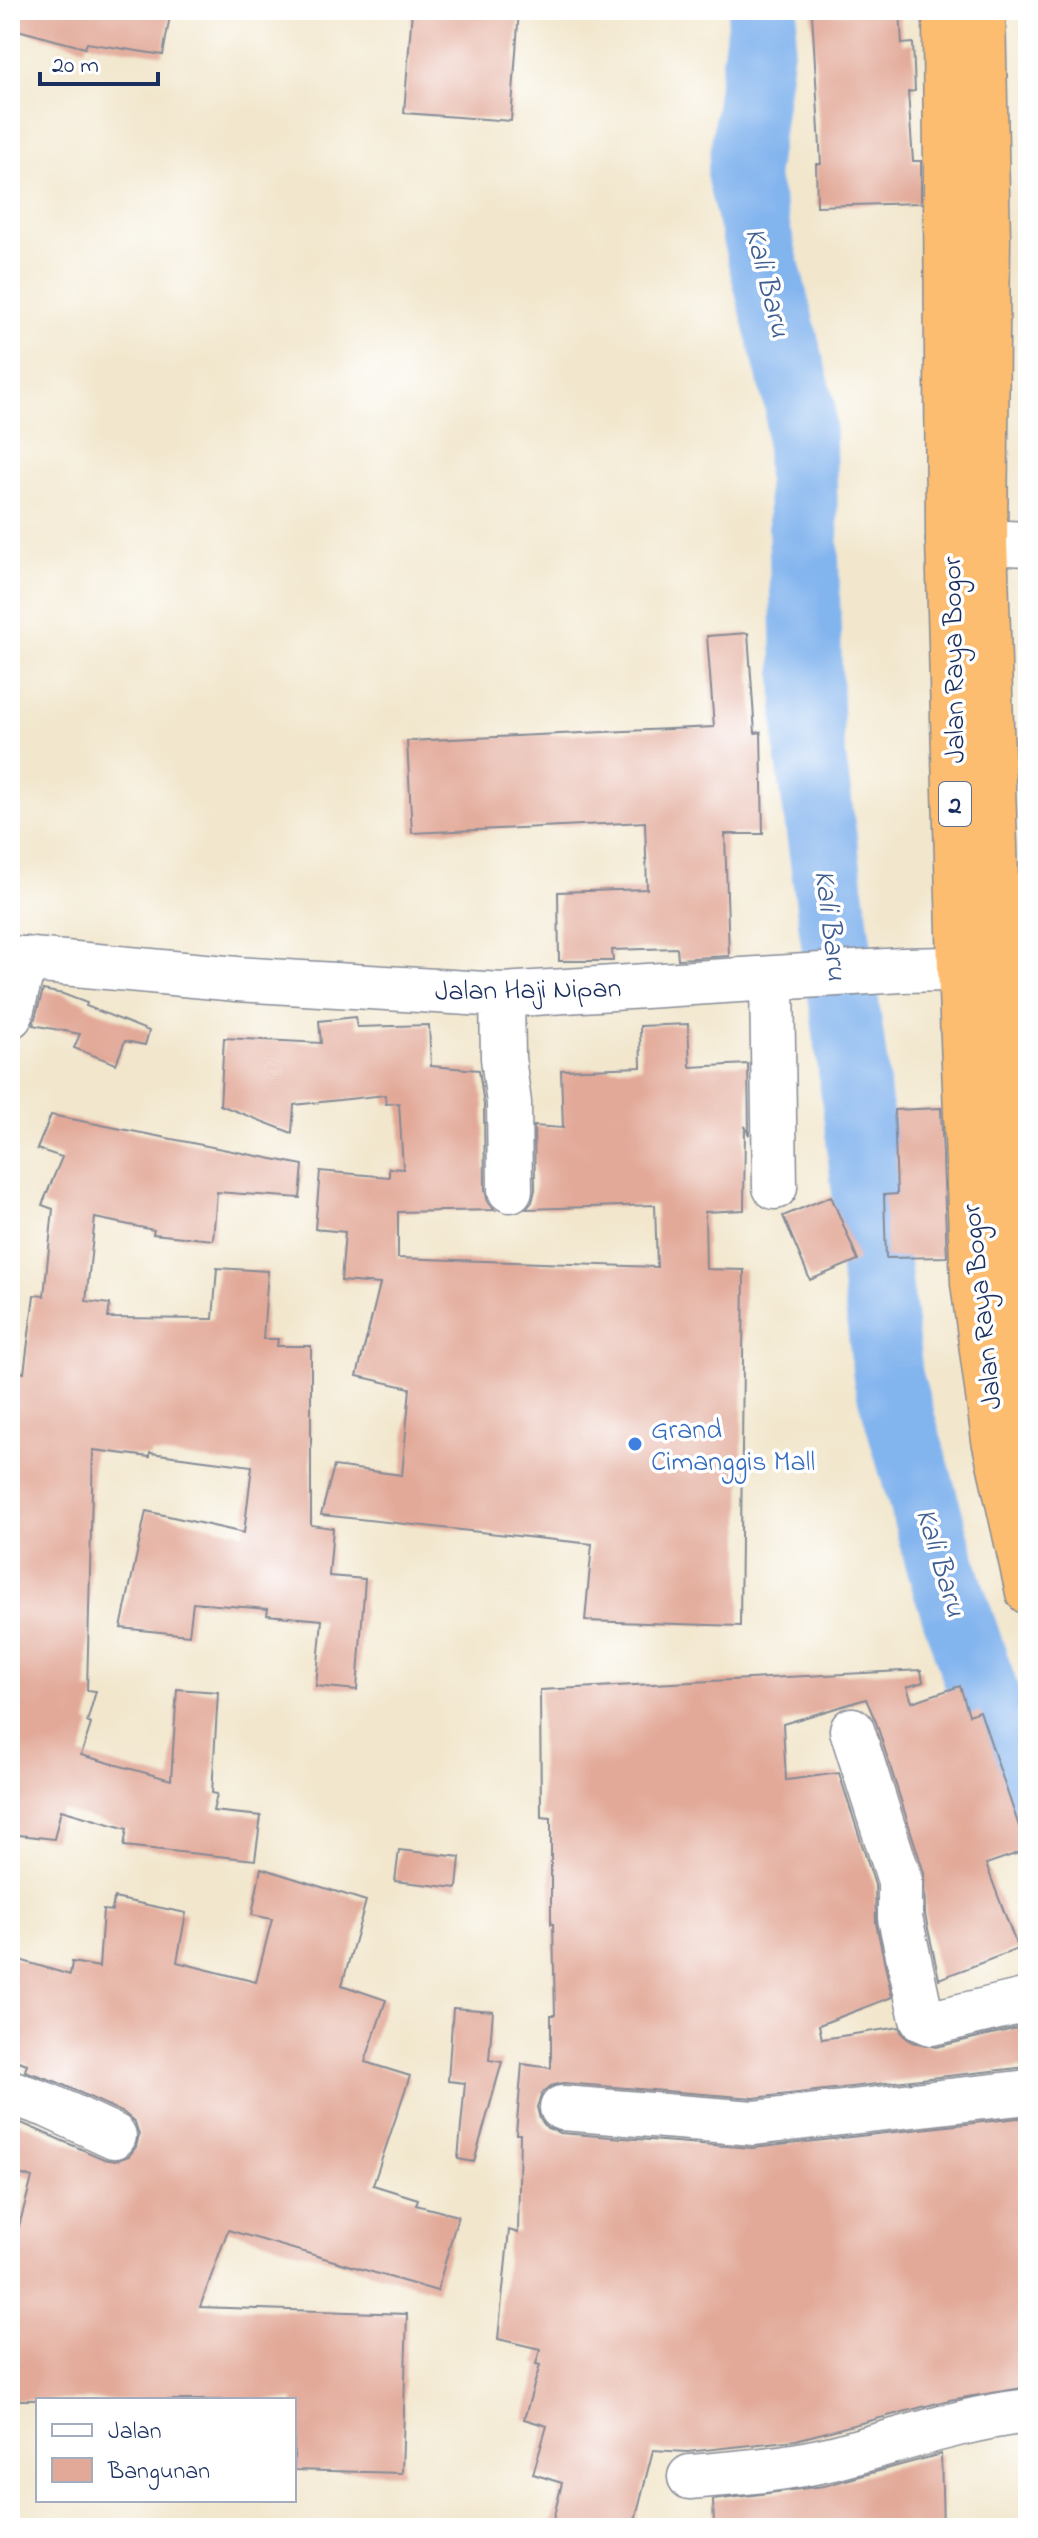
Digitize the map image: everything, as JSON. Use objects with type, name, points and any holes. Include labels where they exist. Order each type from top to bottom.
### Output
[{"type":"highway","name":"Jalan Raya Bogor","points":[[945,10],[967,540],[979,968],[1002,1281],[1028,1436]]},
{"type":"highway","name":"Jalan Raya Bogor","points":[[967,540],[988,240],[983,10]]},
{"type":"highway","name":"Jalan Raya Bogor","points":[[1002,1281],[994,1440],[1028,1592]]},
{"type":"street","points":[[967,540],[1028,544]]},
{"type":"street","points":[[10,1016],[18,958]]},
{"type":"street","name":"Jalan Haji Nipan","points":[[18,958],[237,979],[502,995],[979,968]]},
{"type":"street","points":[[775,1187],[784,978]]},
{"type":"street","points":[[502,995],[503,1058],[509,1103],[510,1190]]},
{"type":"street","points":[[852,1730],[900,1881],[900,1918],[922,2019],[931,2023],[1028,2000]]},
{"type":"street","points":[[10,2092],[47,2105],[114,2136]]},
{"type":"street","points":[[562,2108],[754,2123],[1028,2092]]},
{"type":"street","points":[[690,2477],[772,2469],[835,2458],[953,2423],[1028,2411]]},
{"type":"building","points":[[10,10],[171,10],[163,55],[87,43],[85,48],[10,28]]},
{"type":"building","points":[[412,10],[519,10],[511,121],[404,113]]},
{"type":"building","points":[[858,10],[900,10],[902,44],[913,43],[915,91],[908,92],[913,161],[921,161],[921,203],[817,206],[816,164],[821,164],[812,14],[858,13]]},
{"type":"building","points":[[748,633],[755,733],[761,732],[763,834],[725,834],[729,956],[678,959],[677,948],[612,950],[613,961],[559,961],[558,892],[647,889],[645,822],[412,833],[407,741],[714,727],[707,636]]},
{"type":"building","points":[[43,990],[87,1003],[86,1006],[149,1031],[145,1045],[125,1041],[116,1064],[74,1048],[80,1034],[33,1025]]},
{"type":"building","points":[[355,1017],[357,1027],[429,1025],[431,1066],[479,1070],[484,1105],[485,1190],[488,1202],[495,1210],[398,1212],[398,1258],[657,1267],[655,1205],[526,1209],[532,1202],[535,1190],[534,1126],[563,1128],[561,1070],[641,1067],[640,1026],[688,1024],[690,1067],[748,1064],[749,1135],[745,1126],[744,1210],[705,1212],[706,1269],[744,1270],[740,1626],[585,1621],[592,1544],[321,1515],[334,1466],[402,1475],[410,1388],[357,1376],[380,1284],[341,1281],[345,1232],[315,1229],[320,1171],[389,1177],[389,1168],[403,1169],[399,1103],[386,1104],[385,1095],[294,1105],[292,1133],[220,1105],[224,1038],[321,1043],[319,1021]]},
{"type":"building","points":[[941,1108],[947,1257],[886,1258],[884,1195],[897,1194],[894,1110]]},
{"type":"building","points":[[51,1115],[303,1165],[300,1198],[217,1192],[213,1240],[153,1234],[154,1230],[95,1218],[86,1301],[110,1304],[108,1318],[213,1319],[217,1268],[268,1271],[263,1339],[278,1339],[277,1346],[311,1346],[311,1525],[333,1528],[329,1576],[365,1579],[357,1690],[316,1686],[322,1620],[267,1615],[268,1609],[193,1603],[189,1635],[121,1628],[146,1511],[244,1533],[252,1466],[150,1453],[150,1457],[93,1450],[87,1690],[96,1691],[87,1722],[91,1724],[81,1755],[171,1780],[177,1689],[218,1692],[212,1793],[217,1794],[213,1811],[261,1816],[255,1860],[124,1846],[127,1829],[61,1810],[54,1839],[10,1834],[10,1413],[15,1371],[24,1373],[34,1295],[44,1296],[53,1209],[42,1205],[62,1157],[37,1149]]},
{"type":"building","points":[[831,1196],[858,1260],[810,1280],[783,1216]]},
{"type":"building","points":[[921,1670],[923,1682],[907,1687],[912,1702],[960,1686],[969,1715],[980,1711],[1027,1850],[986,1864],[1018,1949],[939,1979],[925,1915],[924,1873],[866,1699],[783,1724],[786,1780],[839,1773],[875,1885],[876,1923],[892,1997],[819,2025],[822,2039],[899,2027],[912,2042],[936,2047],[1022,2027],[1025,2044],[1028,2043],[1028,2067],[754,2098],[563,2083],[551,2086],[542,2093],[537,2107],[540,2119],[547,2128],[560,2133],[752,2148],[1028,2117],[1028,2387],[949,2400],[796,2440],[687,2452],[653,2450],[633,2528],[551,2528],[562,2483],[533,2474],[547,2426],[524,2419],[540,2365],[536,2364],[540,2349],[498,2339],[509,2230],[518,2233],[520,2134],[516,2134],[522,2064],[551,2068],[551,2015],[555,2015],[551,1818],[541,1817],[540,1690]]},
{"type":"building","points":[[399,1850],[460,1857],[457,1888],[395,1881]]},
{"type":"building","points":[[261,1868],[366,1901],[342,1985],[386,2000],[365,2062],[410,2076],[373,2185],[418,2199],[416,2205],[458,2216],[437,2291],[228,2230],[200,2307],[407,2314],[402,2473],[296,2470],[296,2398],[10,2400],[10,2259],[32,2178],[10,2171],[10,2118],[115,2161],[129,2156],[136,2147],[139,2135],[135,2122],[124,2113],[25,2071],[27,2064],[10,2058],[10,1957],[70,1975],[72,1962],[99,1967],[103,1910],[112,1911],[114,1898],[186,1913],[177,1962],[256,1982],[272,1919],[252,1915]]},
{"type":"building","points":[[453,2008],[493,2011],[489,2060],[502,2062],[474,2162],[458,2159],[465,2083],[448,2081]]},
{"type":"building","points":[[941,2454],[943,2528],[714,2528],[713,2500],[824,2486]]},
{"type":"waterway","name":"Kali Baru","points":[[764,10],[742,177],[800,407],[809,743],[852,1061],[888,1377],[948,1588],[1028,1824]]},
{"type":"place","name":"Grand Cimanggis Mall","points":[[635,1444]]}]
